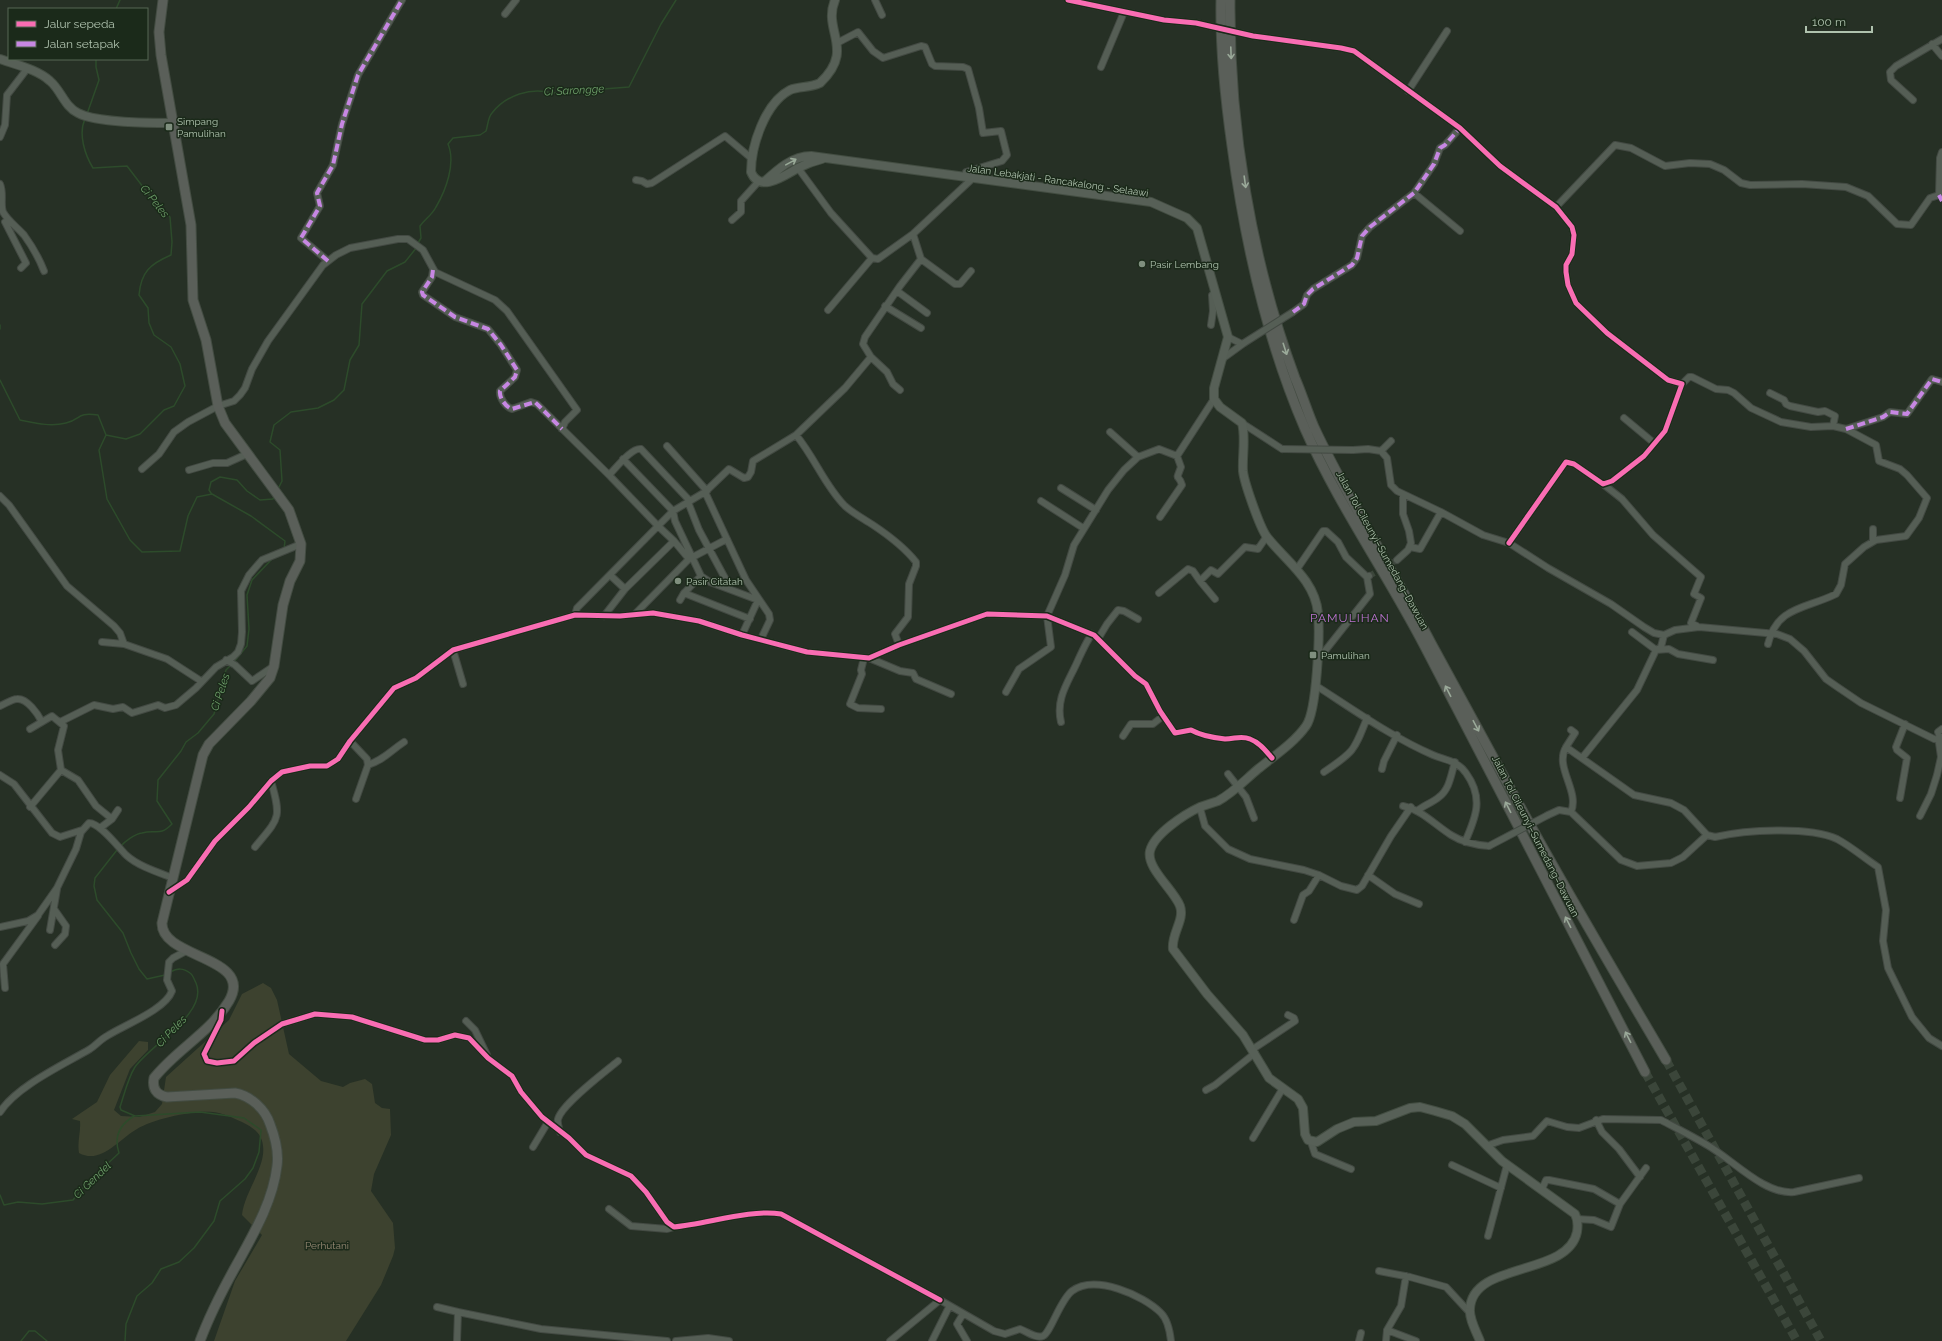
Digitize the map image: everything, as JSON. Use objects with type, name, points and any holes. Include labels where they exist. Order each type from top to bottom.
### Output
[{"type":"highway","points":[[163,0],[159,32],[160,48],[191,224],[193,300],[206,340],[218,406],[225,423],[291,515],[302,544],[300,561],[290,580],[282,605],[274,666],[270,678],[212,740],[202,755],[174,876],[174,890],[162,923],[163,931],[171,942],[221,968],[231,979],[234,988],[222,1011],[206,1030],[154,1078],[154,1089],[158,1094],[167,1097],[235,1093],[249,1098],[268,1116],[277,1150],[278,1165],[266,1207],[260,1222],[216,1304],[200,1341]]},
{"type":"highway","name":"Jalan Tol Cileunyi–Sumedang–Dawuan","points":[[1221,0],[1221,58],[1241,213],[1256,282],[1277,354],[1305,429],[1344,505],[1406,610],[1646,1072]]},
{"type":"highway","name":"Jalan Tol Cileunyi–Sumedang–Dawuan","points":[[1230,0],[1231,56],[1237,127],[1256,249],[1261,271],[1286,352],[1313,424],[1349,499],[1410,603],[1524,815],[1666,1060]]},
{"type":"main road","points":[[761,181],[751,172],[751,158],[760,129],[774,104],[784,94],[794,88],[820,83],[835,63],[837,43],[832,18],[835,0]]},
{"type":"main road","points":[[0,59],[27,68],[50,81],[66,103],[78,113],[89,117],[109,120],[172,123]]},
{"type":"main road","name":"Jalan Lebakjati - Rancakalong - Selaawi","points":[[761,181],[796,158],[804,156],[1151,202],[1187,218],[1195,224],[1200,232],[1228,337]]},
{"type":"main road","name":"Jalan Lebakjati - Rancakalong - Selaawi","points":[[761,181],[774,182],[798,168],[823,158]]},
{"type":"main road","points":[[1228,337],[1213,392],[1214,399],[1220,407],[1242,423],[1244,477],[1257,516],[1267,536],[1297,569],[1311,588],[1318,610],[1313,710],[1307,725],[1299,734],[1238,786],[1221,799],[1200,808],[1162,833],[1152,847],[1150,859],[1181,909],[1180,919],[1173,940],[1173,949],[1207,994],[1239,1030],[1254,1051],[1268,1078],[1296,1096],[1301,1102],[1304,1113],[1305,1134],[1311,1142],[1317,1142],[1346,1125],[1357,1122],[1376,1121],[1406,1109],[1420,1107],[1452,1116],[1462,1122],[1507,1165],[1572,1212],[1577,1219],[1576,1236],[1567,1248],[1547,1261],[1500,1276],[1482,1286],[1472,1299],[1470,1313],[1477,1339]]},
{"type":"street","points":[[328,261],[301,238],[320,206],[317,193],[333,165],[342,124],[358,75],[402,0]]},
{"type":"street","points":[[505,14],[516,0]]},
{"type":"street","points":[[875,0],[882,15]]},
{"type":"street","points":[[1068,0],[1164,20],[1196,22],[1254,36],[1354,51],[1460,128],[1484,149],[1500,166],[1556,207],[1572,227],[1574,236],[1572,254],[1566,265],[1566,272],[1568,285],[1576,303],[1607,333],[1668,380],[1682,384]]},
{"type":"street","points":[[1101,67],[1124,12]]},
{"type":"street","points":[[1408,91],[1446,31]]},
{"type":"street","points":[[798,168],[831,213],[872,258],[878,259],[913,234],[970,177],[966,172],[1002,161],[1007,155],[1000,130],[983,133],[979,108],[968,69],[963,67],[935,66],[932,64],[925,47],[921,46],[883,58],[873,51],[858,32],[837,43]]},
{"type":"street","points":[[1913,100],[1891,80],[1890,72],[1942,39]]},
{"type":"street","points":[[1932,44],[1942,56]]},
{"type":"street","points":[[0,137],[5,125],[7,95],[27,68]]},
{"type":"street","points":[[1222,359],[1243,343],[1293,312],[1304,304],[1307,295],[1313,289],[1352,265],[1356,258],[1362,236],[1366,231],[1414,193],[1434,164],[1440,148],[1445,145],[1460,128]]},
{"type":"street","points":[[636,180],[647,184],[652,184],[725,136],[751,158]]},
{"type":"street","points":[[1556,207],[1615,144],[1631,148],[1666,166],[1690,163],[1710,164],[1724,170],[1741,182],[1750,186],[1802,184],[1846,187],[1868,196],[1891,220],[1897,224],[1905,226],[1911,225],[1930,198],[1940,198],[1940,158],[1942,152]]},
{"type":"street","points":[[732,220],[741,212],[741,201],[761,181]]},
{"type":"street","points":[[0,184],[2,188],[2,210],[4,222],[26,263],[21,268]]},
{"type":"street","points":[[1414,193],[1460,231]]},
{"type":"street","points":[[4,222],[23,235],[38,258],[44,271]]},
{"type":"street","points":[[913,234],[922,259],[955,284],[960,284],[971,271]]},
{"type":"street","points":[[142,469],[159,454],[174,432],[188,422],[218,406],[234,401],[242,392],[268,341],[328,261],[350,248],[398,239],[408,239],[423,250],[433,270],[446,278],[496,300],[507,311],[577,410],[565,422],[562,429]]},
{"type":"street","points":[[828,310],[872,258]]},
{"type":"street","points":[[900,390],[893,384],[887,372],[871,357],[863,346],[863,340],[885,306],[922,259]]},
{"type":"street","points":[[433,270],[432,277],[422,294],[455,316],[488,330],[501,345],[517,370],[515,377],[500,391],[500,395],[504,402],[512,409],[535,402],[691,558]]},
{"type":"street","points":[[897,291],[927,313]]},
{"type":"street","points":[[1211,325],[1213,306],[1212,295],[1215,292]]},
{"type":"street","points":[[885,306],[921,328]]},
{"type":"street","points":[[1228,337],[1243,343]]},
{"type":"street","points":[[575,614],[577,608],[673,511],[706,491],[729,469],[742,477],[748,476],[752,472],[753,461],[796,435],[845,388],[871,357]]},
{"type":"street","points":[[1603,484],[1612,481],[1644,456],[1665,431],[1682,384],[1689,377],[1692,377],[1716,389],[1728,390],[1734,393],[1751,408],[1781,422],[1811,427],[1833,426],[1846,428],[1876,445],[1879,461],[1900,469],[1907,475],[1927,498],[1919,518],[1906,536],[1873,541],[1847,560],[1841,585],[1836,594],[1785,614],[1777,622],[1770,633],[1768,644]]},
{"type":"street","points":[[1846,428],[1883,417],[1890,412],[1907,414],[1931,380],[1935,379],[1942,382]]},
{"type":"street","points":[[1770,393],[1784,400],[1787,405],[1795,408],[1818,412],[1822,410],[1829,412],[1835,416],[1833,426]]},
{"type":"street","points":[[1177,456],[1214,399]]},
{"type":"street","points":[[1624,418],[1654,444]]},
{"type":"street","points":[[1242,423],[1282,449],[1368,449],[1381,451],[1387,458],[1391,485],[1394,489],[1484,535],[1509,543],[1548,568],[1611,604],[1654,633],[1664,635],[1675,630],[1699,627],[1770,633],[1790,639],[1804,651],[1826,679],[1855,699],[1934,739],[1941,739]]},
{"type":"street","points":[[1110,432],[1138,457]]},
{"type":"street","points":[[796,435],[810,453],[828,485],[841,501],[850,510],[882,532],[917,564],[909,584],[908,617],[895,634],[899,645]]},
{"type":"street","points":[[1381,451],[1391,441]]},
{"type":"street","points":[[666,446],[706,491],[746,580],[758,600],[768,612],[770,618],[761,639]]},
{"type":"street","points":[[609,475],[623,459],[637,449],[641,449],[689,501],[708,548],[726,580]]},
{"type":"street","points":[[1006,692],[1019,669],[1051,647],[1047,616],[1065,576],[1074,545],[1083,528],[1108,490],[1124,470],[1138,457],[1159,450],[1177,456]]},
{"type":"street","points":[[189,470],[213,463],[227,463],[247,454]]},
{"type":"street","points":[[1160,517],[1182,485],[1177,478],[1177,472],[1181,467],[1177,456]]},
{"type":"street","points":[[623,459],[673,511],[675,521],[691,558],[701,576],[710,582],[758,600]]},
{"type":"street","points":[[1509,543],[1566,462],[1574,464],[1622,499],[1653,535],[1701,577],[1694,594],[1701,598],[1691,623],[1699,627]]},
{"type":"street","points":[[1061,488],[1096,510]]},
{"type":"street","points":[[1397,560],[1410,547],[1409,531],[1402,514],[1403,494]]},
{"type":"street","points":[[0,496],[9,505],[67,586],[114,626],[120,633],[124,644]]},
{"type":"street","points":[[1041,501],[1083,528]]},
{"type":"street","points":[[1410,547],[1420,549],[1441,512]]},
{"type":"street","points":[[1873,529],[1873,541]]},
{"type":"street","points":[[1297,569],[1323,531],[1326,531],[1338,542],[1346,557],[1368,576],[1370,594],[1316,662]]},
{"type":"street","points":[[1200,581],[1211,570],[1218,574],[1245,548],[1258,549],[1267,536]]},
{"type":"street","points":[[636,614],[691,558],[727,539]]},
{"type":"street","points":[[604,616],[625,589],[674,541]]},
{"type":"street","points":[[60,722],[95,705],[113,709],[123,707],[132,713],[158,705],[165,708],[176,705],[216,667],[230,662],[238,652],[241,644],[242,632],[241,591],[262,560],[302,544]]},
{"type":"street","points":[[1159,593],[1188,569],[1192,571],[1215,599]]},
{"type":"street","points":[[610,575],[625,589]]},
{"type":"street","points":[[680,600],[684,593],[701,576]]},
{"type":"street","points":[[684,593],[750,619]]},
{"type":"street","points":[[742,635],[758,600]]},
{"type":"street","points":[[1098,639],[1118,610],[1124,611],[1138,619]]},
{"type":"street","points":[[174,890],[187,880],[215,840],[249,807],[270,781],[290,768],[331,765],[338,759],[350,741],[394,688],[416,678],[452,650],[575,614],[604,616],[654,613],[699,621],[742,635],[807,652],[867,658],[900,671],[913,673],[916,679],[951,694]]},
{"type":"street","points":[[881,709],[858,708],[850,704],[862,674],[861,670],[867,658],[987,614],[1047,616],[1092,634],[1098,639],[1135,676],[1146,684],[1163,716],[1175,733],[1191,730],[1196,734],[1225,738],[1241,736],[1252,739],[1272,758]]},
{"type":"street","points":[[1632,632],[1656,650],[1669,649],[1678,654],[1714,660]]},
{"type":"street","points":[[1061,722],[1060,700],[1063,690],[1083,648],[1092,634]]},
{"type":"street","points":[[1582,758],[1637,690],[1650,667],[1656,650],[1661,647],[1664,635]]},
{"type":"street","points":[[102,642],[124,644],[167,659],[201,681]]},
{"type":"street","points":[[452,650],[463,684]]},
{"type":"street","points":[[230,662],[252,681],[274,666]]},
{"type":"street","points":[[1315,685],[1367,718],[1432,755],[1456,762],[1466,773],[1475,791],[1477,805],[1473,823],[1465,842]]},
{"type":"street","points":[[0,706],[16,698],[22,699],[39,716],[42,722]]},
{"type":"street","points":[[30,729],[52,716],[64,727],[58,750],[61,770],[30,807]]},
{"type":"street","points":[[1123,736],[1131,724],[1153,724],[1163,716]]},
{"type":"street","points":[[1324,772],[1352,751],[1358,743],[1367,718]]},
{"type":"street","points":[[1900,798],[1907,758],[1897,750],[1896,747],[1905,724]]},
{"type":"street","points":[[1920,816],[1931,794],[1937,775],[1941,757],[1939,743],[1941,739],[1938,732],[1942,729]]},
{"type":"street","points":[[1571,812],[1573,797],[1564,761],[1566,747],[1575,733],[1572,730]]},
{"type":"street","points":[[1382,769],[1384,761],[1397,735]]},
{"type":"street","points":[[350,741],[367,759],[368,765],[356,799]]},
{"type":"street","points":[[368,765],[385,758],[392,750],[404,742]]},
{"type":"street","points":[[1566,747],[1634,795],[1671,803],[1684,810],[1707,836],[1715,837],[1766,832],[1809,832],[1836,839],[1854,849],[1878,867],[1886,910],[1883,941],[1888,968],[1912,1017],[1929,1038],[1942,1046]]},
{"type":"street","points":[[1417,811],[1425,804],[1440,797],[1446,790],[1456,762]]},
{"type":"street","points":[[61,770],[78,780],[96,806],[112,819]]},
{"type":"street","points":[[1228,774],[1249,802],[1254,818]]},
{"type":"street","points":[[0,775],[14,784],[30,807],[52,833],[60,837],[82,830]]},
{"type":"street","points":[[255,847],[273,827],[277,818],[278,805],[270,781]]},
{"type":"street","points":[[1403,806],[1417,811],[1452,836],[1465,842],[1489,846],[1559,810],[1571,812],[1621,860],[1637,866],[1671,863],[1682,857],[1707,836]]},
{"type":"street","points":[[1200,808],[1205,826],[1228,849],[1250,859],[1304,870],[1319,875],[1340,886],[1355,890],[1360,889],[1391,836],[1411,808]]},
{"type":"street","points":[[100,828],[112,819],[118,810]]},
{"type":"street","points":[[5,988],[2,964],[28,932],[57,888],[76,849],[82,830],[86,825],[92,823],[100,828],[127,855],[145,867],[174,876]]},
{"type":"street","points":[[1294,920],[1303,896],[1311,889],[1319,875]]},
{"type":"street","points":[[1368,875],[1396,894],[1419,904]]},
{"type":"street","points":[[50,930],[57,888]]},
{"type":"street","points":[[54,909],[66,926],[65,934],[55,945]]},
{"type":"street","points":[[0,927],[28,921],[38,915]]},
{"type":"street","points":[[0,1112],[16,1096],[41,1076],[92,1048],[106,1036],[131,1024],[160,1006],[172,991],[167,980],[169,966],[173,958],[188,950]]},
{"type":"street","points":[[222,1011],[221,1020],[204,1054],[206,1060],[217,1063],[234,1061],[254,1043],[282,1024],[315,1014],[352,1017],[425,1040],[438,1040],[455,1035],[465,1037],[471,1040],[488,1058],[512,1076],[521,1092],[538,1114],[573,1141],[586,1155],[631,1176],[646,1192],[667,1222],[674,1227]]},
{"type":"street","points":[[1206,1090],[1215,1086],[1254,1051],[1295,1021],[1294,1018],[1288,1015]]},
{"type":"street","points":[[466,1021],[475,1030],[488,1058]]},
{"type":"street","points":[[560,1132],[558,1119],[562,1112],[572,1100],[618,1061]]},
{"type":"street","points":[[1253,1138],[1283,1088]]},
{"type":"street","points":[[1486,1146],[1503,1140],[1533,1136],[1547,1121],[1567,1127],[1579,1128],[1596,1120],[1661,1120],[1707,1145],[1757,1180],[1787,1193],[1859,1178]]},
{"type":"street","points":[[1596,1120],[1602,1132],[1619,1149],[1640,1177]]},
{"type":"street","points":[[533,1147],[548,1122]]},
{"type":"street","points":[[1311,1142],[1315,1154],[1351,1169]]},
{"type":"street","points":[[1452,1165],[1501,1188]]},
{"type":"street","points":[[1488,1236],[1507,1165]]},
{"type":"street","points":[[1577,1219],[1594,1220],[1610,1227],[1620,1204],[1646,1168]]},
{"type":"street","points":[[1542,1189],[1546,1180],[1549,1180],[1594,1189],[1620,1204]]},
{"type":"street","points":[[608,1209],[631,1226],[667,1230],[674,1227],[694,1226],[763,1212],[781,1214],[940,1300],[949,1307],[999,1332],[1005,1334],[1020,1329],[1036,1339],[1043,1336],[1047,1332],[1058,1310],[1071,1292],[1087,1284],[1115,1288],[1141,1298],[1162,1314],[1168,1325],[1171,1341]]},
{"type":"street","points":[[1379,1271],[1406,1276],[1446,1287],[1470,1313]]},
{"type":"street","points":[[1386,1341],[1387,1330],[1401,1306],[1406,1276]]},
{"type":"street","points":[[890,1341],[940,1300]]},
{"type":"street","points":[[437,1307],[541,1329],[667,1341]]},
{"type":"street","points":[[932,1341],[949,1307]]},
{"type":"street","points":[[457,1341],[458,1312]]},
{"type":"street","points":[[963,1314],[957,1324],[967,1341]]},
{"type":"street","points":[[1387,1330],[1416,1341]]},
{"type":"street","points":[[1358,1341],[1360,1333]]},
{"type":"street","points":[[676,1341],[708,1338],[729,1341]]},
{"type":"green space","name":"Perhutani","points":[[263,983],[271,988],[277,1000],[289,1054],[321,1081],[343,1087],[350,1083],[365,1079],[372,1084],[375,1103],[382,1108],[390,1109],[391,1135],[374,1174],[371,1191],[393,1223],[395,1248],[381,1285],[346,1341],[214,1341],[235,1281],[262,1235],[242,1215],[263,1154],[261,1137],[253,1128],[235,1119],[217,1113],[195,1112],[144,1125],[130,1133],[110,1149],[95,1156],[87,1156],[79,1153],[78,1145],[80,1121],[72,1119],[97,1102],[110,1075],[139,1041],[148,1042],[148,1050],[130,1069],[114,1110],[121,1116],[139,1117],[155,1112],[162,1104],[166,1077],[229,1020],[242,994]]},
{"type":"waterway","name":"Ci Peles","points":[[116,8],[120,0]]},
{"type":"waterway","name":"Ci Sarongge","points":[[418,243],[421,238],[420,226],[434,210],[446,185],[449,176],[451,159],[448,144],[453,138],[480,135],[486,131],[492,113],[504,101],[519,94],[536,91],[552,93],[629,87],[661,24],[676,0]]},
{"type":"waterway","name":"Ci Peles","points":[[87,114],[99,80],[96,60]]},
{"type":"waterway","name":"Ci Peles","points":[[85,119],[82,138],[87,157],[93,168],[127,166],[153,200],[170,217],[172,242],[171,255],[157,262],[148,270],[142,280],[139,295],[148,308],[149,323],[154,335],[171,347],[180,364],[185,386],[174,406],[164,410],[140,434],[126,439],[106,435],[99,450],[107,499],[130,540],[142,552],[180,551],[188,516],[197,497],[212,494],[251,516],[285,541],[284,549]]},
{"type":"waterway","name":"Ci Sarongge","points":[[278,489],[282,481],[280,450],[270,442],[274,425],[291,412],[318,408],[334,400],[344,390],[350,360],[359,345],[362,304],[387,271],[405,262],[417,247]]},
{"type":"waterway","points":[[0,380],[20,420],[54,425],[66,423],[86,414],[98,415],[106,435]]},
{"type":"waterway","name":"Ci Sarongge","points":[[211,493],[209,490],[211,482],[220,477],[237,480],[247,491],[260,500],[273,499],[274,496]]},
{"type":"waterway","name":"Ci Peles","points":[[233,663],[247,646],[249,629],[247,595],[252,580],[273,558]]},
{"type":"waterway","name":"Ci Peles","points":[[120,847],[127,840],[136,835],[147,832],[161,832],[172,824],[157,801],[158,780],[181,751],[186,742],[198,733],[214,714],[226,670],[231,665]]},
{"type":"waterway","name":"Ci Peles","points":[[117,850],[95,878],[94,886],[97,900],[123,933],[139,969],[147,979],[165,975]]},
{"type":"waterway","name":"Ci Peles","points":[[125,1341],[126,1324],[137,1296],[152,1283],[161,1269],[179,1262],[194,1248],[214,1221],[220,1201],[245,1179],[253,1168],[259,1152],[261,1130],[244,1118],[200,1112],[135,1116],[121,1110],[120,1107],[126,1087],[135,1067],[142,1058],[176,1028],[194,1006],[198,994],[196,983],[192,975],[183,969],[170,972]]},
{"type":"waterway","name":"Ci Gendel","points":[[0,1195],[4,1205],[18,1202],[42,1204],[73,1200],[88,1182],[119,1153],[117,1142],[119,1132],[125,1123],[134,1116]]},
{"type":"waterway","name":"Ci Peles","points":[[21,1341],[29,1331],[35,1331],[47,1341]]},
{"type":"tunnel","points":[[1369,576],[1397,560]]},
{"type":"tunnel","points":[[1666,1060],[1821,1341]]},
{"type":"tunnel","points":[[1645,1072],[1797,1341]]},
{"type":"marked path","points":[[328,261],[301,238],[320,206],[317,193],[333,165],[342,124],[358,75],[402,0]]},
{"type":"marked path","points":[[1293,312],[1304,304],[1307,295],[1313,289],[1352,265],[1357,258],[1362,236],[1370,227],[1414,193],[1434,164],[1440,148],[1445,145],[1460,128]]},
{"type":"marked path","points":[[1939,195],[1942,201]]},
{"type":"marked path","points":[[433,270],[432,277],[422,292],[423,295],[455,317],[488,329],[501,345],[517,370],[515,377],[500,391],[505,404],[512,409],[535,402],[562,429]]},
{"type":"marked path","points":[[1846,429],[1883,417],[1890,412],[1907,414],[1932,379],[1942,382]]},
{"type":"cycle path","points":[[1068,0],[1164,20],[1196,23],[1253,36],[1354,51],[1460,128],[1500,166],[1556,207],[1572,227],[1574,235],[1572,254],[1566,265],[1566,272],[1568,285],[1576,303],[1607,333],[1668,380],[1682,384],[1665,431],[1644,456],[1612,481],[1603,484],[1574,464],[1566,462],[1509,543]]},
{"type":"cycle path","points":[[169,892],[187,880],[215,841],[249,807],[271,781],[282,772],[310,766],[327,766],[338,759],[350,741],[394,688],[416,678],[453,650],[575,615],[620,616],[653,613],[699,621],[742,635],[807,652],[869,658],[899,645],[987,614],[1047,616],[1094,635],[1135,676],[1146,684],[1160,711],[1175,733],[1191,730],[1203,735],[1221,739],[1241,737],[1247,738],[1259,744],[1272,758]]},
{"type":"cycle path","points":[[222,1011],[221,1020],[204,1054],[207,1061],[217,1063],[234,1061],[254,1043],[282,1024],[315,1014],[352,1017],[425,1040],[438,1040],[455,1035],[469,1038],[488,1058],[512,1076],[521,1092],[542,1117],[569,1138],[586,1155],[631,1176],[646,1192],[667,1222],[674,1227],[742,1215],[769,1213],[781,1214],[940,1300]]},
{"type":"place","name":"Simpang Pamulihan","points":[[169,127]]},
{"type":"place","name":"Pasir Lembang","points":[[1142,264]]},
{"type":"place","name":"Pasir Citatah","points":[[678,581]]},
{"type":"place","name":"Pamulihan","points":[[1313,655]]},
{"type":"district","name":"PAMULIHAN","points":[[1350,618]]}]
